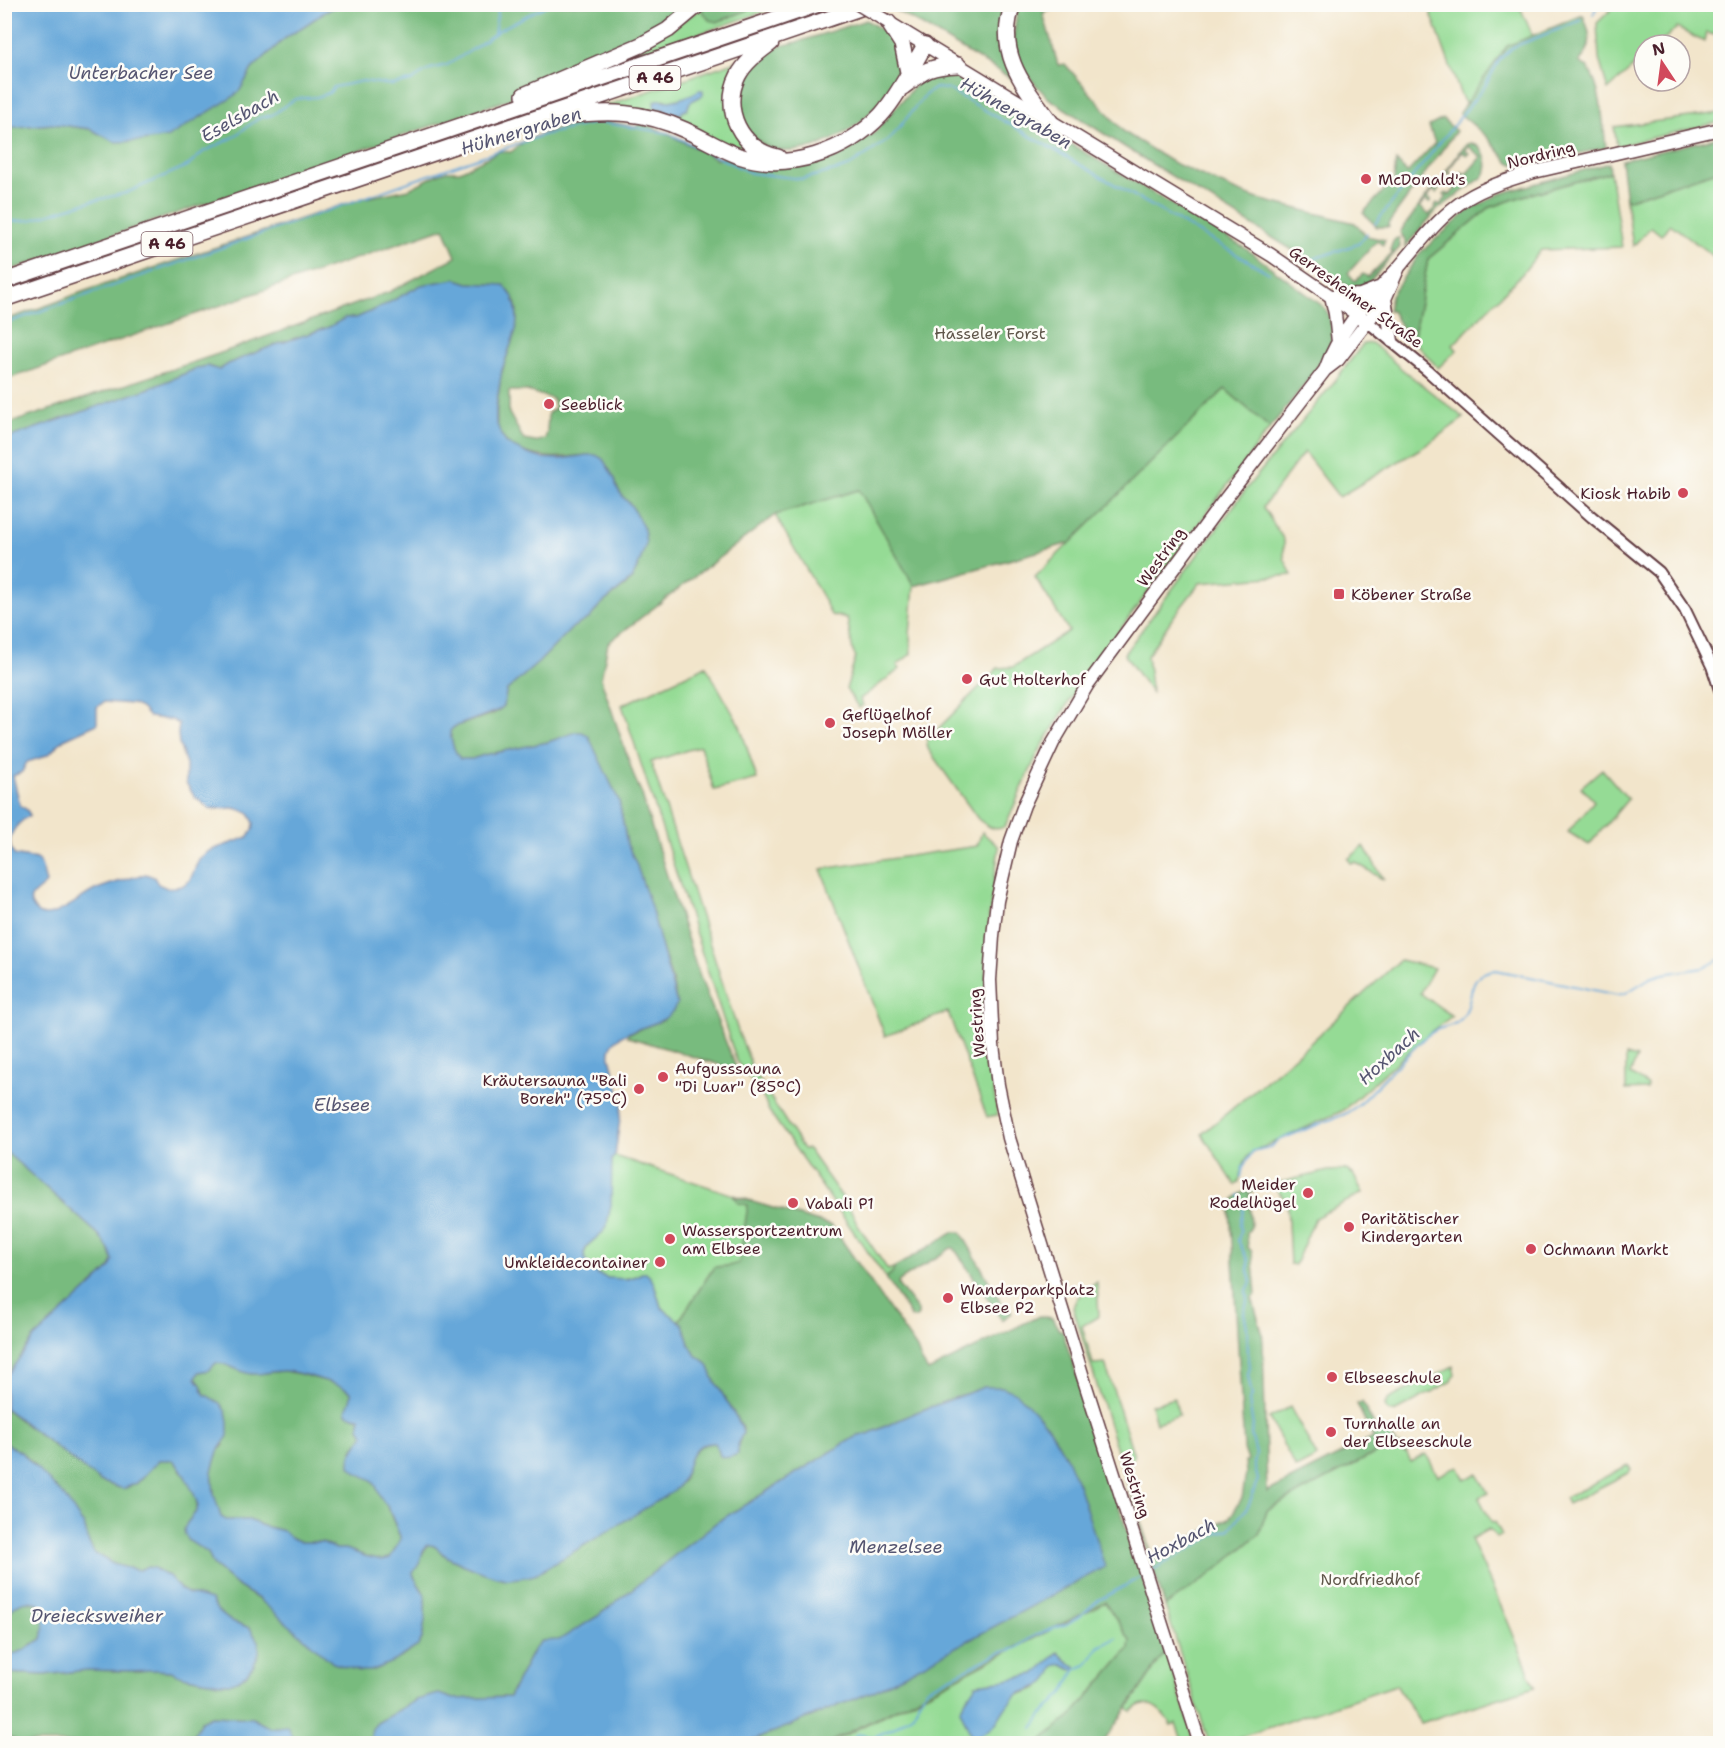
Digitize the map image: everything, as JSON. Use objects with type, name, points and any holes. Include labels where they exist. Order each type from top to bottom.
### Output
[{"type":"highway","points":[[437,134],[446,123],[531,92],[640,45],[668,30],[699,4]]},
{"type":"highway","name":"A 46","points":[[4,281],[819,4]]},
{"type":"highway","name":"A 46","points":[[4,299],[872,4]]},
{"type":"highway","points":[[1013,4],[1007,37],[1012,61],[1022,82],[1050,120]]},
{"type":"highway","points":[[888,22],[903,44],[908,72]]},
{"type":"highway","points":[[779,36],[748,62],[739,74],[731,100],[733,115],[743,136],[752,146],[774,156],[796,160]]},
{"type":"highway","points":[[532,120],[586,113],[625,113],[665,121],[739,156],[774,162],[796,160],[838,146],[855,136],[882,113],[925,45]]},
{"type":"highway","points":[[896,93],[927,70],[934,67],[958,65]]},
{"type":"main road","name":"Gerresheimer Straße","points":[[858,4],[1271,255],[1363,318]]},
{"type":"main road","name":"Nordring","points":[[1363,318],[1399,267],[1446,215],[1465,200],[1489,187],[1534,172],[1720,129]]},
{"type":"main road","points":[[1338,342],[1331,296],[1352,297],[1382,293],[1392,341]]},
{"type":"main road","name":"Westring","points":[[1325,370],[1338,342],[1363,318]]},
{"type":"main road","name":"Westring","points":[[1200,1743],[1010,1138],[998,1085],[991,1009],[992,952],[997,902],[1011,841],[1024,805],[1053,743],[1088,684],[1219,507],[1325,370],[1338,360],[1363,318]]},
{"type":"street","name":"Gerresheimer Straße","points":[[1363,318],[1513,445],[1592,517],[1659,572],[1685,610],[1710,662],[1720,690]]},
{"type":"green space","points":[[908,4],[1008,5],[1014,80],[894,9]]},
{"type":"green space","points":[[339,5],[693,5],[639,42],[507,100],[5,272],[5,128],[53,124],[90,129],[115,142],[240,90],[252,69],[284,39]]},
{"type":"green space","points":[[706,5],[762,5],[717,22],[709,20],[701,9]]},
{"type":"green space","points":[[762,5],[784,5],[612,63],[701,9],[717,22]]},
{"type":"green space","points":[[1018,5],[1065,5],[1043,13],[1058,65],[1065,64],[1124,132],[1172,162],[1234,190],[1258,199],[1355,223],[1367,236],[1385,240],[1383,245],[1377,241],[1348,273],[1355,281],[1363,274],[1368,277],[1393,252],[1390,250],[1397,238],[1399,238],[1400,247],[1368,283],[1350,288],[1317,265],[1134,153],[1048,98],[1017,63],[1013,40]]},
{"type":"green space","points":[[1428,5],[1519,5],[1533,36],[1507,46],[1466,105]]},
{"type":"green space","points":[[1616,5],[1720,5],[1720,36],[1706,33],[1704,42],[1692,36],[1692,33],[1677,28],[1671,33],[1632,33],[1632,68],[1608,90],[1599,59],[1597,23]]},
{"type":"green space","points":[[1583,15],[1590,40],[1587,51],[1579,62],[1589,70],[1597,89],[1606,148],[1520,165],[1509,163],[1487,137],[1459,113],[1507,46]]},
{"type":"green space","points":[[866,20],[894,40],[900,64],[886,93],[866,117],[826,143],[799,150],[771,149],[753,136],[744,125],[739,97],[741,83],[757,59],[777,47]]},
{"type":"green space","points":[[746,58],[775,160],[605,106]],"holes":[[[695,93],[687,110],[681,114],[655,108],[655,104],[664,99],[669,101]]]},
{"type":"green space","name":"Hasseler Forst","points":[[950,72],[1245,248],[1324,307],[1331,322],[1332,339],[1330,347],[1315,370],[1270,428],[1225,389],[1070,543],[914,586],[859,490],[775,515],[608,643],[601,679],[642,794],[698,972],[737,1070],[628,1037],[627,1034],[663,1020],[677,1004],[672,980],[636,863],[627,844],[619,801],[588,736],[576,732],[548,742],[472,759],[460,759],[452,742],[450,731],[454,727],[495,713],[503,706],[507,690],[539,662],[573,627],[590,618],[599,606],[631,581],[646,544],[644,529],[631,505],[617,488],[615,479],[587,455],[545,457],[536,455],[519,450],[504,440],[500,433],[497,410],[500,380],[517,322],[515,303],[506,288],[501,285],[468,283],[456,279],[422,285],[356,318],[272,346],[230,363],[219,370],[207,366],[198,368],[153,387],[5,439],[4,425],[218,354],[389,292],[456,257],[444,228],[5,380],[5,320],[360,199],[409,189],[438,174],[460,171],[500,151],[511,152],[526,140],[580,123],[608,121],[635,127],[641,123],[658,129],[717,159],[729,155],[805,165],[832,158],[875,132],[923,76]],"holes":[[[509,391],[527,391],[553,399],[555,409],[548,413],[545,439],[535,442],[524,440],[509,413]]]},
{"type":"green space","points":[[1720,113],[1720,122],[1617,146],[1614,127]]},
{"type":"green space","points":[[1443,119],[1456,131],[1388,224],[1389,227],[1377,227],[1363,213],[1394,180],[1396,161],[1407,173],[1435,143],[1429,126]]},
{"type":"green space","points":[[1720,137],[1720,170],[1626,200],[1621,160]]},
{"type":"green space","points":[[1467,144],[1477,145],[1485,157],[1486,167],[1483,177],[1437,210],[1405,247],[1405,240],[1400,232],[1437,182],[1435,187],[1439,190],[1437,193],[1433,190],[1427,198],[1431,201],[1429,203],[1425,200],[1420,207],[1429,215],[1437,203],[1440,205],[1447,197],[1444,195],[1446,193],[1450,195],[1456,188],[1452,184],[1454,182],[1458,185],[1463,177],[1462,172],[1466,174],[1481,157],[1468,146],[1465,150],[1469,153],[1467,155],[1462,152],[1448,170],[1452,175],[1447,173],[1446,171],[1458,153]]},
{"type":"green space","points":[[1609,163],[1610,172],[1489,208],[1428,259],[1413,340],[1401,327],[1392,311],[1388,311],[1391,295],[1421,252],[1468,211],[1499,194]]},
{"type":"green space","points":[[1720,170],[1720,261],[1670,224],[1661,235],[1651,227],[1633,246],[1626,200]]},
{"type":"green space","points":[[1610,172],[1622,247],[1541,250],[1522,274],[1453,345],[1457,350],[1438,368],[1413,340],[1428,259],[1489,208]]},
{"type":"green space","points":[[1372,343],[1464,418],[1423,447],[1339,497],[1304,452],[1263,507],[1284,540],[1284,558],[1292,575],[1200,583],[1147,656],[1152,694],[1124,654],[1250,484],[1363,344]]},
{"type":"green space","points":[[1225,389],[1270,428],[1075,692],[1038,753],[1005,826],[998,829],[987,826],[978,819],[928,749],[928,739],[998,668],[1013,667],[1069,631],[1035,577]]},
{"type":"green space","points":[[859,489],[914,586],[910,635],[911,654],[897,665],[900,669],[860,699],[863,705],[859,708],[846,689],[856,657],[847,618],[831,615],[775,515]]},
{"type":"green space","points":[[706,666],[740,726],[757,779],[714,790],[700,746],[651,762],[750,1065],[803,1149],[808,1149],[849,1207],[857,1224],[888,1270],[895,1267],[886,1278],[769,1111],[760,1092],[736,1059],[622,705]]},
{"type":"green space","points":[[1602,769],[1628,799],[1589,845],[1568,832],[1594,801],[1581,787]]},
{"type":"green space","points":[[982,832],[999,847],[989,917],[985,998],[989,1065],[998,1115],[987,1117],[948,1012],[885,1036],[821,869],[977,846]]},
{"type":"green space","points":[[1364,846],[1384,880],[1355,862],[1352,864],[1348,859]]},
{"type":"green space","points":[[1400,960],[1434,968],[1420,993],[1452,1016],[1433,1030],[1342,1111],[1249,1155],[1242,1168],[1239,1182],[1235,1185],[1202,1134],[1307,1046]]},
{"type":"green space","points":[[1626,1055],[1637,1058],[1630,1074],[1648,1085],[1647,1089],[1626,1090]]},
{"type":"green space","points":[[5,1151],[99,1235],[113,1260],[110,1268],[34,1338],[5,1378]]},
{"type":"green space","name":"Wassersportzentrum am Elbsee","points":[[615,1156],[752,1201],[739,1272],[728,1266],[714,1267],[679,1321],[661,1307],[654,1283],[642,1273],[621,1279],[607,1278],[594,1271],[584,1259],[587,1247],[607,1224],[612,1159]]},
{"type":"green space","points":[[1346,1170],[1353,1174],[1363,1193],[1315,1218],[1295,1265],[1290,1264],[1287,1202],[1277,1190],[1277,1183],[1328,1171]]},
{"type":"green space","points":[[1263,1186],[1249,1193],[1251,1227],[1247,1233],[1248,1247],[1252,1252],[1256,1294],[1252,1298],[1263,1342],[1267,1492],[1373,1438],[1357,1404],[1362,1402],[1378,1432],[1383,1429],[1392,1437],[1396,1446],[1393,1448],[1391,1445],[1267,1510],[1259,1534],[1210,1575],[1165,1606],[1150,1558],[1229,1519],[1242,1498],[1246,1473],[1245,1462],[1248,1461],[1244,1449],[1230,1209],[1233,1200],[1245,1191]]},
{"type":"green space","points":[[733,1196],[832,1226],[917,1349],[928,1371],[1039,1316],[1052,1318],[1059,1330],[1062,1330],[1166,1651],[1103,1743],[1039,1743],[1074,1713],[1129,1649],[1130,1640],[1105,1602],[828,1743],[747,1743],[874,1691],[1067,1459],[1048,1426],[984,1387],[917,1412],[868,1434],[855,1437],[717,1522],[598,1616],[559,1641],[541,1641],[534,1649],[509,1697],[453,1699],[439,1694],[416,1700],[377,1723],[372,1729],[371,1736],[374,1743],[295,1743],[286,1726],[270,1728],[252,1718],[211,1716],[201,1721],[190,1743],[21,1743],[5,1735],[5,1673],[44,1675],[87,1670],[153,1670],[172,1671],[182,1676],[232,1683],[259,1643],[250,1628],[229,1620],[217,1610],[210,1600],[180,1589],[169,1576],[154,1568],[146,1567],[139,1570],[113,1564],[94,1553],[84,1525],[33,1463],[21,1452],[5,1443],[4,1408],[100,1481],[123,1489],[137,1483],[159,1460],[173,1460],[188,1482],[197,1502],[196,1511],[187,1523],[208,1553],[213,1565],[236,1585],[371,1671],[414,1649],[422,1639],[425,1597],[413,1572],[427,1545],[435,1547],[460,1563],[504,1579],[683,1481],[692,1455],[700,1447],[714,1443],[720,1456],[738,1448],[743,1428],[714,1380],[708,1365],[696,1356],[689,1344],[683,1324],[679,1321],[714,1267],[739,1263],[748,1205],[739,1203]]},
{"type":"green space","points":[[954,1232],[961,1232],[1006,1311],[1010,1309],[1012,1313],[1002,1320],[954,1248],[899,1281],[898,1285],[918,1311],[916,1318],[911,1317],[886,1278],[895,1267]]},
{"type":"green space","points":[[1097,1282],[1099,1316],[1082,1326],[1093,1364],[1105,1363],[1134,1456],[1125,1472],[1152,1557],[1150,1558],[1073,1307],[1077,1298]]},
{"type":"green space","points":[[216,1363],[251,1374],[284,1371],[300,1374],[340,1385],[351,1392],[351,1402],[347,1407],[348,1414],[360,1418],[360,1427],[364,1435],[352,1451],[376,1486],[401,1539],[390,1558],[382,1560],[365,1556],[346,1549],[336,1549],[322,1542],[301,1542],[283,1531],[249,1520],[226,1520],[221,1517],[214,1494],[212,1471],[218,1451],[224,1445],[201,1385],[196,1378],[199,1372],[209,1370]]},
{"type":"green space","points":[[1453,1366],[1455,1374],[1451,1382],[1394,1412],[1387,1409],[1385,1404],[1389,1399]]},
{"type":"green space","points":[[1174,1398],[1179,1415],[1156,1423],[1151,1405]]},
{"type":"green space","points":[[1290,1407],[1317,1457],[1296,1468],[1269,1418]]},
{"type":"green space","name":"Nordfriedhof","points":[[1391,1445],[1393,1448],[1399,1445],[1411,1462],[1426,1454],[1438,1476],[1458,1466],[1465,1480],[1477,1473],[1488,1493],[1479,1498],[1492,1523],[1495,1522],[1502,1535],[1497,1538],[1489,1529],[1471,1539],[1535,1687],[1420,1723],[1396,1685],[1223,1743],[1209,1743],[1165,1606],[1210,1575],[1259,1534],[1267,1510]]},
{"type":"green space","points":[[1628,1465],[1631,1470],[1626,1474],[1568,1504],[1565,1498]]},
{"type":"green space","points":[[28,1601],[39,1604],[41,1608],[44,1621],[42,1639],[20,1652],[6,1656],[4,1614],[19,1602]]},
{"type":"green space","points":[[1105,1602],[1130,1640],[1129,1649],[1074,1713],[1039,1743],[828,1744]],"holes":[[[1058,1652],[1069,1663],[1054,1666],[1038,1688],[1011,1700],[976,1684],[1035,1674]]]},
{"type":"green space","points":[[1166,1651],[1195,1743],[1183,1743],[1176,1723],[1171,1725],[1153,1706],[1142,1704],[1131,1712],[1127,1709]]},
{"type":"water","name":"Unterbacher See","points":[[5,4],[339,5],[284,39],[252,69],[240,90],[233,97],[168,137],[115,142],[90,129],[53,124],[5,128]]},
{"type":"water","points":[[703,90],[703,95],[690,102],[687,110],[681,114],[655,108],[655,101],[670,101]]},
{"type":"water","name":"Elbsee","points":[[456,279],[468,283],[504,285],[513,297],[517,318],[516,330],[502,370],[496,407],[496,421],[501,435],[507,444],[541,458],[560,459],[596,455],[603,459],[615,479],[617,488],[631,505],[644,529],[646,544],[631,580],[599,606],[590,618],[573,627],[539,662],[507,690],[503,706],[499,710],[454,727],[450,731],[453,746],[460,759],[472,759],[582,732],[588,735],[619,801],[627,844],[651,907],[677,1004],[665,1018],[620,1037],[610,1049],[622,1104],[615,1156],[612,1159],[611,1205],[607,1224],[603,1232],[587,1246],[584,1253],[585,1260],[597,1274],[608,1278],[627,1279],[642,1273],[650,1277],[661,1307],[683,1324],[689,1344],[696,1356],[708,1365],[714,1380],[741,1425],[743,1433],[738,1443],[738,1454],[729,1457],[720,1456],[714,1443],[699,1446],[692,1454],[682,1480],[674,1491],[535,1575],[507,1579],[494,1576],[476,1570],[446,1556],[435,1547],[427,1545],[413,1573],[425,1595],[425,1620],[418,1646],[394,1661],[371,1671],[359,1671],[333,1663],[259,1599],[236,1585],[213,1565],[208,1553],[189,1541],[184,1529],[198,1506],[181,1469],[173,1460],[159,1460],[137,1483],[123,1489],[100,1481],[5,1408],[5,1378],[34,1338],[110,1268],[113,1260],[99,1235],[5,1151],[5,439],[153,387],[198,368],[207,366],[219,370],[230,363],[329,327],[345,318],[356,318],[421,285]],"holes":[[[104,702],[132,704],[141,708],[149,717],[172,720],[179,724],[179,744],[186,764],[186,783],[194,796],[210,809],[234,808],[248,812],[254,823],[253,830],[248,837],[209,851],[199,859],[190,880],[182,886],[167,888],[158,884],[154,877],[146,874],[97,889],[66,908],[49,915],[42,915],[36,911],[31,902],[33,895],[46,883],[40,861],[14,855],[11,849],[13,832],[30,815],[20,805],[13,776],[22,772],[27,762],[49,754],[64,739],[97,724],[97,707]],[[216,1363],[252,1374],[291,1372],[329,1382],[351,1392],[346,1411],[360,1418],[360,1427],[364,1435],[352,1453],[350,1466],[357,1473],[372,1480],[389,1509],[401,1539],[390,1558],[382,1560],[346,1549],[336,1549],[322,1542],[301,1542],[283,1531],[249,1520],[226,1520],[221,1517],[214,1494],[212,1471],[218,1451],[228,1436],[228,1421],[226,1412],[220,1403],[204,1394],[196,1378],[199,1372],[209,1370]]]},
{"type":"water","name":"Menzelsee","points":[[984,1387],[1003,1387],[1018,1394],[1048,1426],[1067,1459],[1079,1487],[1105,1567],[874,1691],[747,1743],[374,1743],[371,1736],[372,1729],[377,1723],[416,1700],[439,1694],[453,1699],[509,1697],[534,1649],[541,1641],[559,1640],[598,1616],[717,1522],[855,1437],[868,1434],[917,1412]]},
{"type":"water","name":"Dreiecksweiher","points":[[5,1443],[21,1452],[64,1496],[84,1525],[94,1553],[113,1564],[124,1567],[139,1570],[146,1567],[154,1568],[169,1576],[180,1589],[211,1600],[217,1610],[229,1620],[250,1628],[259,1643],[259,1653],[246,1675],[232,1683],[220,1683],[182,1676],[171,1671],[153,1670],[87,1670],[44,1675],[5,1673],[5,1655],[19,1652],[42,1639],[44,1625],[39,1603],[23,1602],[5,1614]]},
{"type":"water","points":[[1058,1652],[1069,1663],[1076,1666],[1076,1669],[1072,1670],[1061,1664],[1054,1666],[1051,1675],[1043,1684],[1016,1696],[992,1727],[977,1738],[971,1736],[960,1709],[976,1684],[1035,1674]]},
{"type":"water","points":[[211,1716],[252,1718],[270,1728],[287,1726],[295,1743],[190,1743],[201,1721]]},
{"type":"waterway","points":[[494,34],[499,4]]},
{"type":"waterway","name":"Eselsbach","points":[[4,222],[31,220],[84,203],[126,193],[189,165],[203,152],[232,138],[259,118],[272,115],[295,99],[317,97],[329,93],[334,87],[363,81],[392,85],[411,81],[430,69],[447,65],[501,29],[549,4]]},
{"type":"waterway","name":"Hühnergraben","points":[[1593,15],[1598,4]]},
{"type":"waterway","name":"Hühnergraben","points":[[1375,224],[1485,86],[1500,59],[1513,47],[1582,20]]},
{"type":"waterway","name":"Hühnergraben","points":[[4,324],[543,135],[599,122],[668,133],[751,173],[802,179],[846,168],[890,139],[925,95],[935,88],[948,89],[1269,273]]},
{"type":"waterway","name":"Hühnergraben","points":[[1310,260],[1358,244],[1367,234]]},
{"type":"waterway","name":"Hoxbach","points":[[1241,1177],[1243,1167],[1253,1151],[1271,1147],[1279,1140],[1345,1114],[1357,1106],[1424,1038],[1436,1030],[1458,1022],[1466,1012],[1474,982],[1485,972],[1496,970],[1618,995],[1626,993],[1650,978],[1704,968],[1720,959]]},
{"type":"waterway","name":"Hoxbach","points":[[1151,1571],[1218,1533],[1230,1529],[1248,1506],[1258,1480],[1254,1464],[1256,1454],[1251,1434],[1253,1426],[1249,1401],[1252,1396],[1248,1375],[1250,1367],[1244,1313],[1248,1298],[1246,1292],[1251,1282],[1248,1261],[1238,1240],[1244,1207],[1239,1195]]},
{"type":"waterway","name":"Hoxbach","points":[[851,1744],[857,1734],[874,1737],[893,1728],[913,1714],[926,1689],[999,1653],[1017,1648],[1043,1632],[1067,1624],[1097,1601],[1141,1577]]},
{"type":"waterway","points":[[1033,1728],[1063,1693],[1076,1669],[1086,1665],[1099,1647],[1116,1638]]},
{"type":"place","name":"McDonald's","points":[[1366,179]]},
{"type":"place","name":"Seeblick","points":[[549,404]]},
{"type":"place","name":"Kiosk Habib","points":[[1683,493]]},
{"type":"place","name":"Köbener Straße","points":[[1339,594]]},
{"type":"place","name":"Gut Holterhof","points":[[967,679]]},
{"type":"place","name":"Geflügelhof Joseph Möller","points":[[830,723]]},
{"type":"place","name":"Aufgusssauna \"Di Luar\" (85°C)","points":[[663,1077]]},
{"type":"place","name":"Kräutersauna \"Bali Boreh\" (75°C)","points":[[639,1089]]},
{"type":"place","name":"Meider Rodelhügel","points":[[1308,1193]]},
{"type":"place","name":"Vabali P1","points":[[793,1203]]},
{"type":"place","name":"Paritätischer Kindergarten","points":[[1349,1227]]},
{"type":"place","name":"Wassersportzentrum am Elbsee","points":[[670,1239]]},
{"type":"place","name":"Ochmann Markt","points":[[1531,1249]]},
{"type":"place","name":"Umkleidecontainer","points":[[660,1262]]},
{"type":"place","name":"Wanderparkplatz Elbsee P2","points":[[948,1298]]},
{"type":"place","name":"Elbseeschule","points":[[1332,1377]]},
{"type":"place","name":"Turnhalle an der Elbseeschule","points":[[1331,1432]]}]
